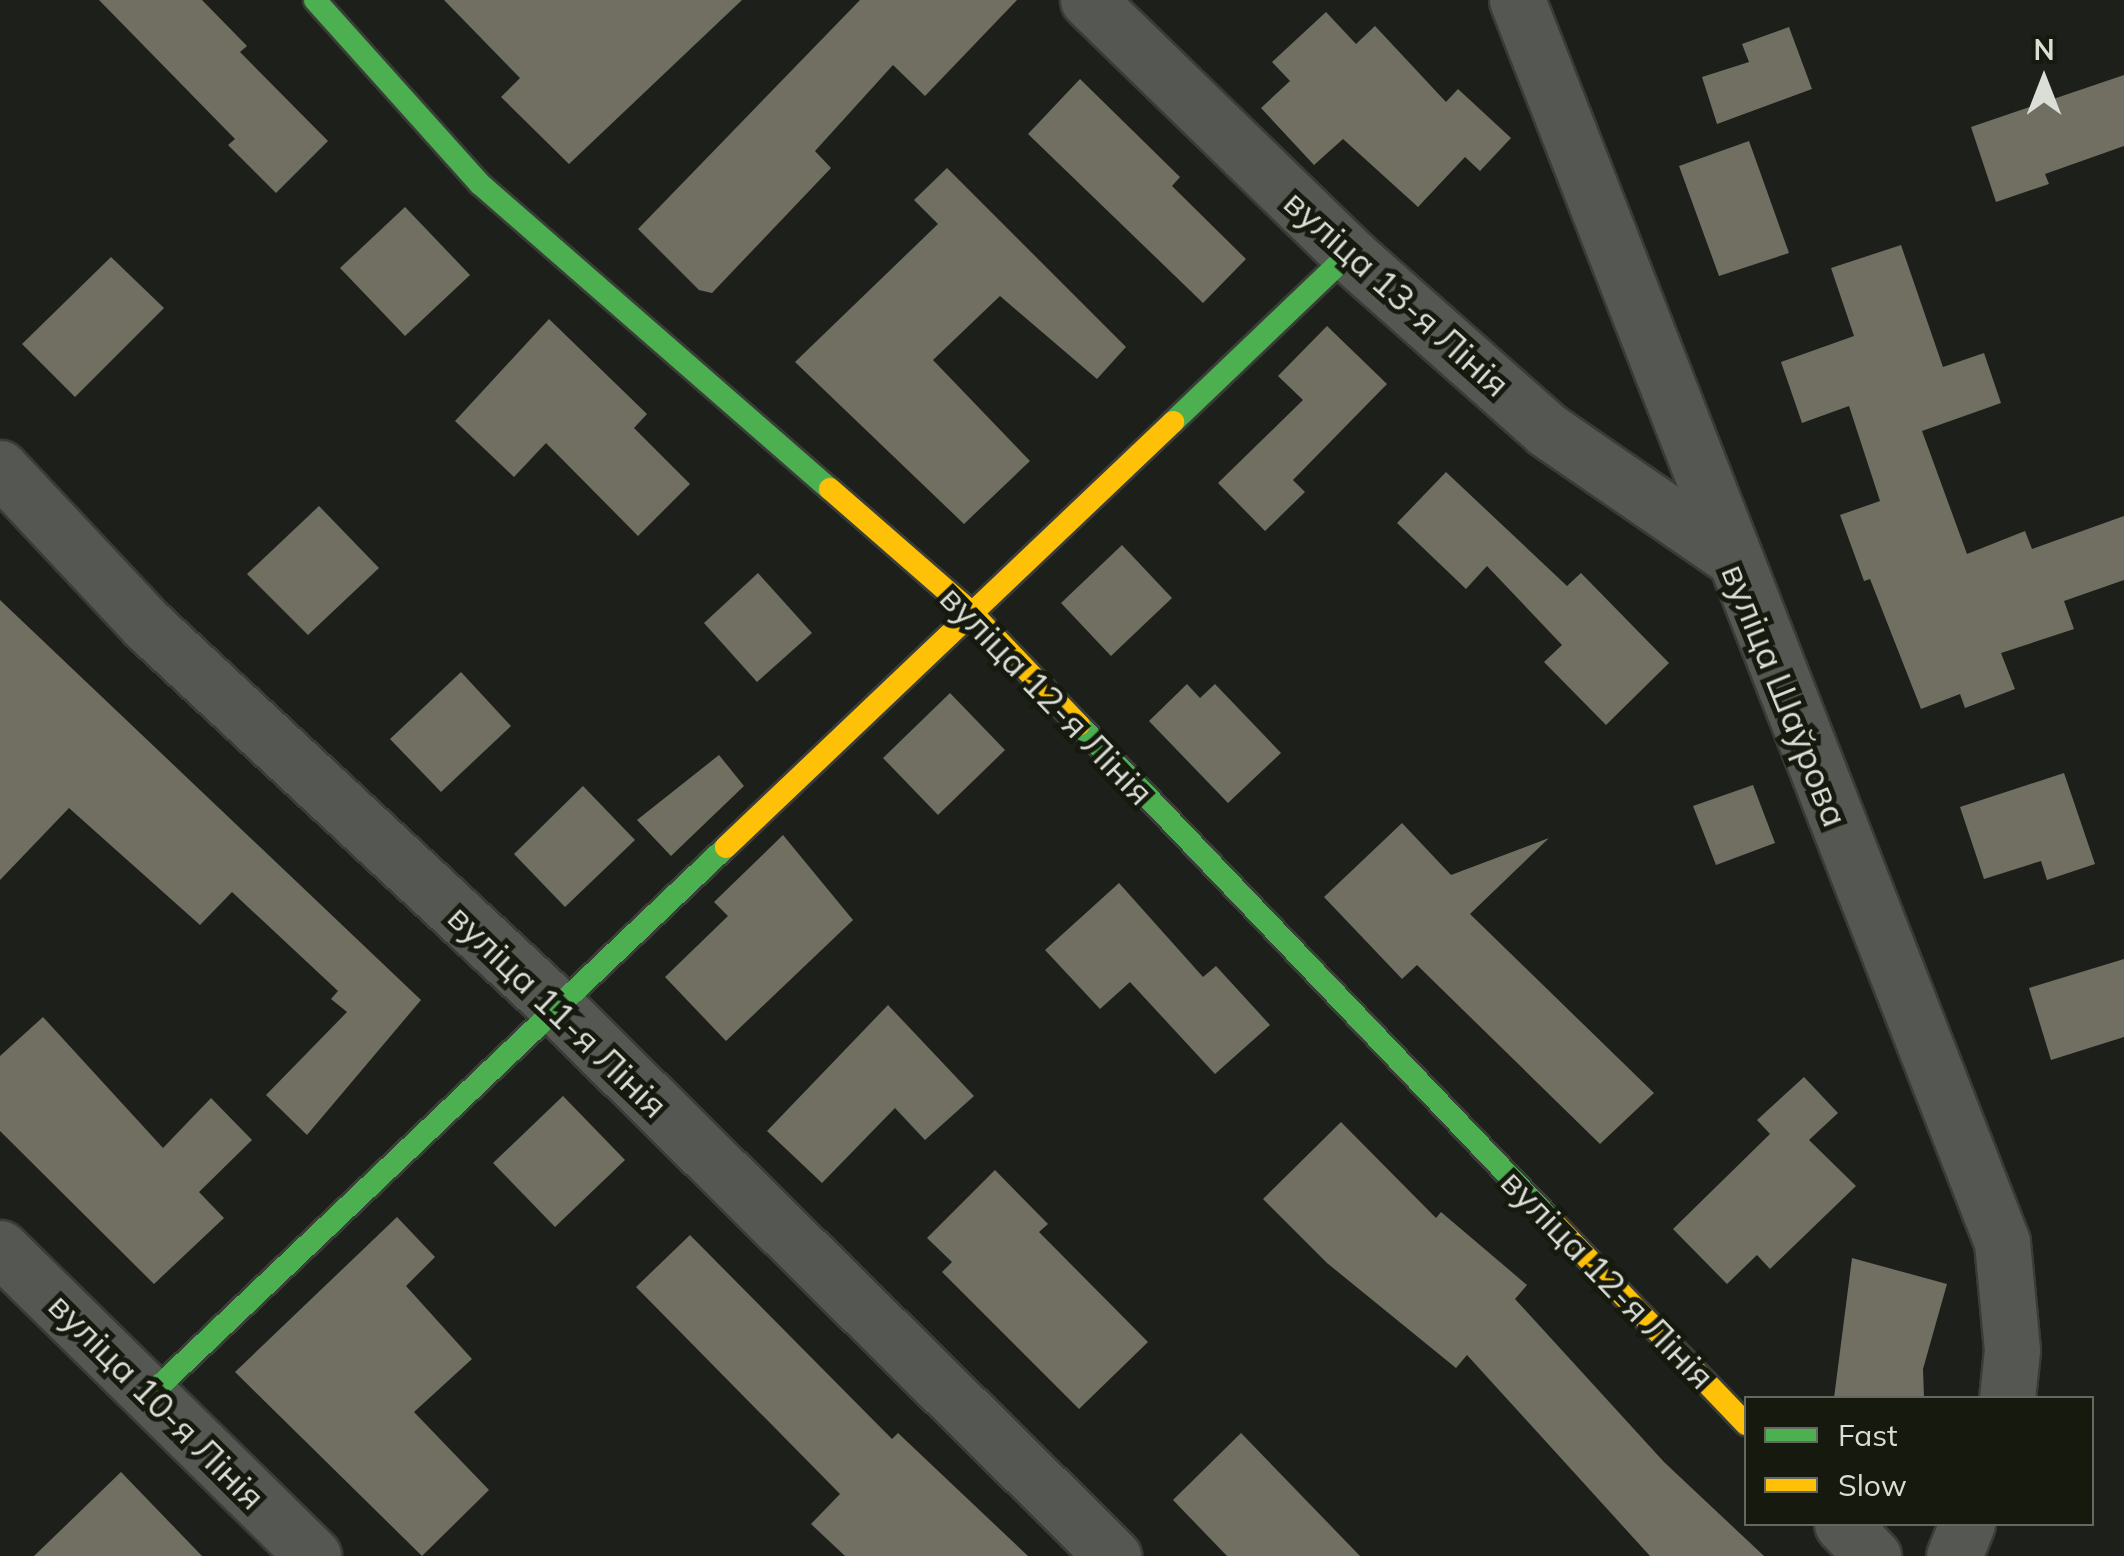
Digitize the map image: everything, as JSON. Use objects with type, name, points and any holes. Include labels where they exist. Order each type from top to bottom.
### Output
[{"type":"street","name":"вуліца 12-я Лінія","points":[[315,0],[480,184],[971,612],[1744,1422]]},
{"type":"street","name":"вуліца 13-я Лінія","points":[[1088,0],[1350,254],[1548,430],[1730,556]]},
{"type":"street","name":"вуліца Шаўрова","points":[[1517,0],[1730,556],[2002,1242],[2012,1350],[2007,1396]]},
{"type":"street","points":[[152,1393],[554,1004],[1350,254]]},
{"type":"street","name":"вуліца 11-я Лінія","points":[[0,468],[147,625],[554,1004],[1113,1556]]},
{"type":"street","name":"вуліца 10-я Лінія","points":[[0,1248],[314,1556]]},
{"type":"street","points":[[1844,1526],[1873,1556]]},
{"type":"street","points":[[1954,1556],[1966,1526]]},
{"type":"building","points":[[99,0],[202,0],[247,46],[240,52],[328,141],[276,193],[228,145],[235,139]]},
{"type":"building","points":[[444,0],[742,0],[569,164],[501,97],[520,78]]},
{"type":"building","points":[[860,0],[1017,0],[925,96],[893,65],[815,151],[831,168],[712,293],[699,290],[638,229]]},
{"type":"building","points":[[1326,12],[1356,44],[1375,26],[1446,102],[1458,89],[1511,138],[1480,171],[1465,157],[1418,207],[1343,139],[1314,165],[1261,108],[1290,81],[1272,62]]},
{"type":"building","points":[[1789,27],[1812,89],[1717,124],[1702,77],[1749,62],[1742,44]]},
{"type":"building","points":[[2124,75],[2124,146],[2045,174],[2049,184],[1996,202],[1971,127]]},
{"type":"building","points":[[1080,79],[1180,177],[1172,186],[1246,259],[1203,303],[1028,134]]},
{"type":"building","points":[[1749,141],[1789,253],[1719,276],[1679,166]]},
{"type":"building","points":[[947,168],[1126,347],[1097,379],[1000,296],[933,360],[1030,461],[964,524],[795,362],[938,224],[914,200]]},
{"type":"building","points":[[405,207],[470,275],[405,336],[340,268]]},
{"type":"building","points":[[1901,245],[1943,367],[1984,353],[2001,403],[1922,431],[1967,554],[2025,531],[2032,549],[2124,516],[2124,580],[2064,601],[2074,629],[2001,653],[2015,689],[1965,708],[1960,694],[1921,709],[1870,579],[1864,581],[1840,515],[1880,501],[1849,406],[1802,423],[1781,362],[1854,336],[1831,268]]},
{"type":"building","points":[[111,257],[164,308],[75,397],[22,344]]},
{"type":"building","points":[[549,319],[647,414],[634,428],[690,484],[638,536],[546,443],[514,477],[455,421]]},
{"type":"building","points":[[1327,326],[1387,384],[1293,480],[1305,492],[1265,531],[1218,483],[1303,400],[1278,376]]},
{"type":"building","points":[[1446,472],[1567,586],[1581,573],[1669,663],[1606,725],[1544,662],[1562,645],[1487,566],[1466,589],[1397,523]]},
{"type":"building","points":[[319,506],[379,568],[308,635],[247,574]]},
{"type":"building","points":[[1122,545],[1172,598],[1111,656],[1061,603]]},
{"type":"building","points":[[758,573],[812,633],[757,682],[704,623]]},
{"type":"building","points":[[0,600],[421,1000],[307,1135],[266,1095],[347,1012],[331,999],[338,991],[232,892],[200,925],[69,808],[0,880]]},
{"type":"building","points":[[461,672],[511,726],[441,792],[390,739]]},
{"type":"building","points":[[1187,684],[1200,698],[1215,684],[1281,753],[1228,803],[1149,721]]},
{"type":"building","points":[[950,693],[1005,750],[938,815],[883,758]]},
{"type":"building","points":[[719,755],[744,786],[671,856],[637,820]]},
{"type":"building","points":[[2064,773],[2095,864],[2047,880],[2041,861],[1984,879],[1960,807]]},
{"type":"building","points":[[1753,785],[1775,843],[1716,865],[1693,806]]},
{"type":"building","points":[[583,786],[635,840],[565,907],[514,854]]},
{"type":"building","points":[[1402,823],[1451,875],[1549,838],[1470,914],[1654,1093],[1600,1144],[1417,965],[1402,979],[1324,897]]},
{"type":"building","points":[[783,835],[853,920],[726,1041],[665,977],[728,916],[714,902]]},
{"type":"building","points":[[1119,883],[1203,977],[1216,966],[1270,1025],[1215,1074],[1130,982],[1100,1009],[1045,950]]},
{"type":"building","points":[[2124,959],[2124,1037],[2051,1060],[2029,988]]},
{"type":"building","points":[[888,1005],[974,1096],[925,1140],[895,1108],[822,1183],[767,1131]]},
{"type":"building","points":[[43,1017],[163,1148],[211,1098],[252,1140],[199,1192],[224,1218],[154,1284],[0,1131],[0,1056]]},
{"type":"building","points":[[1804,1077],[1838,1113],[1809,1140],[1856,1186],[1770,1269],[1757,1255],[1727,1284],[1673,1229],[1770,1134],[1757,1120]]},
{"type":"building","points":[[563,1096],[625,1160],[555,1227],[493,1163]]},
{"type":"building","points":[[1341,1122],[1436,1218],[1441,1212],[1527,1285],[1515,1299],[1664,1462],[1764,1556],[1650,1556],[1467,1355],[1456,1368],[1327,1263],[1263,1199]]},
{"type":"building","points":[[995,1170],[1048,1224],[1039,1232],[1148,1342],[1079,1409],[942,1272],[952,1262],[927,1238]]},
{"type":"building","points":[[397,1217],[435,1257],[406,1286],[472,1359],[414,1412],[489,1490],[422,1556],[235,1372]]},
{"type":"building","points":[[690,1235],[892,1439],[898,1433],[1028,1556],[845,1556],[811,1524],[840,1494],[636,1287]]},
{"type":"building","points":[[1852,1258],[1947,1284],[1923,1369],[1924,1396],[1834,1396]]},
{"type":"building","points":[[1241,1433],[1360,1556],[1227,1556],[1173,1500]]},
{"type":"building","points":[[121,1472],[202,1556],[34,1556]]},
{"type":"traffic: fast","points":[[315,0],[480,184],[830,489]]},
{"type":"traffic: fast","points":[[1173,422],[1349,254]]},
{"type":"traffic: fast","points":[[1079,725],[1552,1221]]},
{"type":"traffic: fast","points":[[152,1393],[726,847]]},
{"type":"traffic: slow","points":[[726,847],[1173,422]]},
{"type":"traffic: slow","points":[[830,489],[971,612],[1079,725]]},
{"type":"traffic: slow","points":[[1552,1221],[1744,1422]]}]
